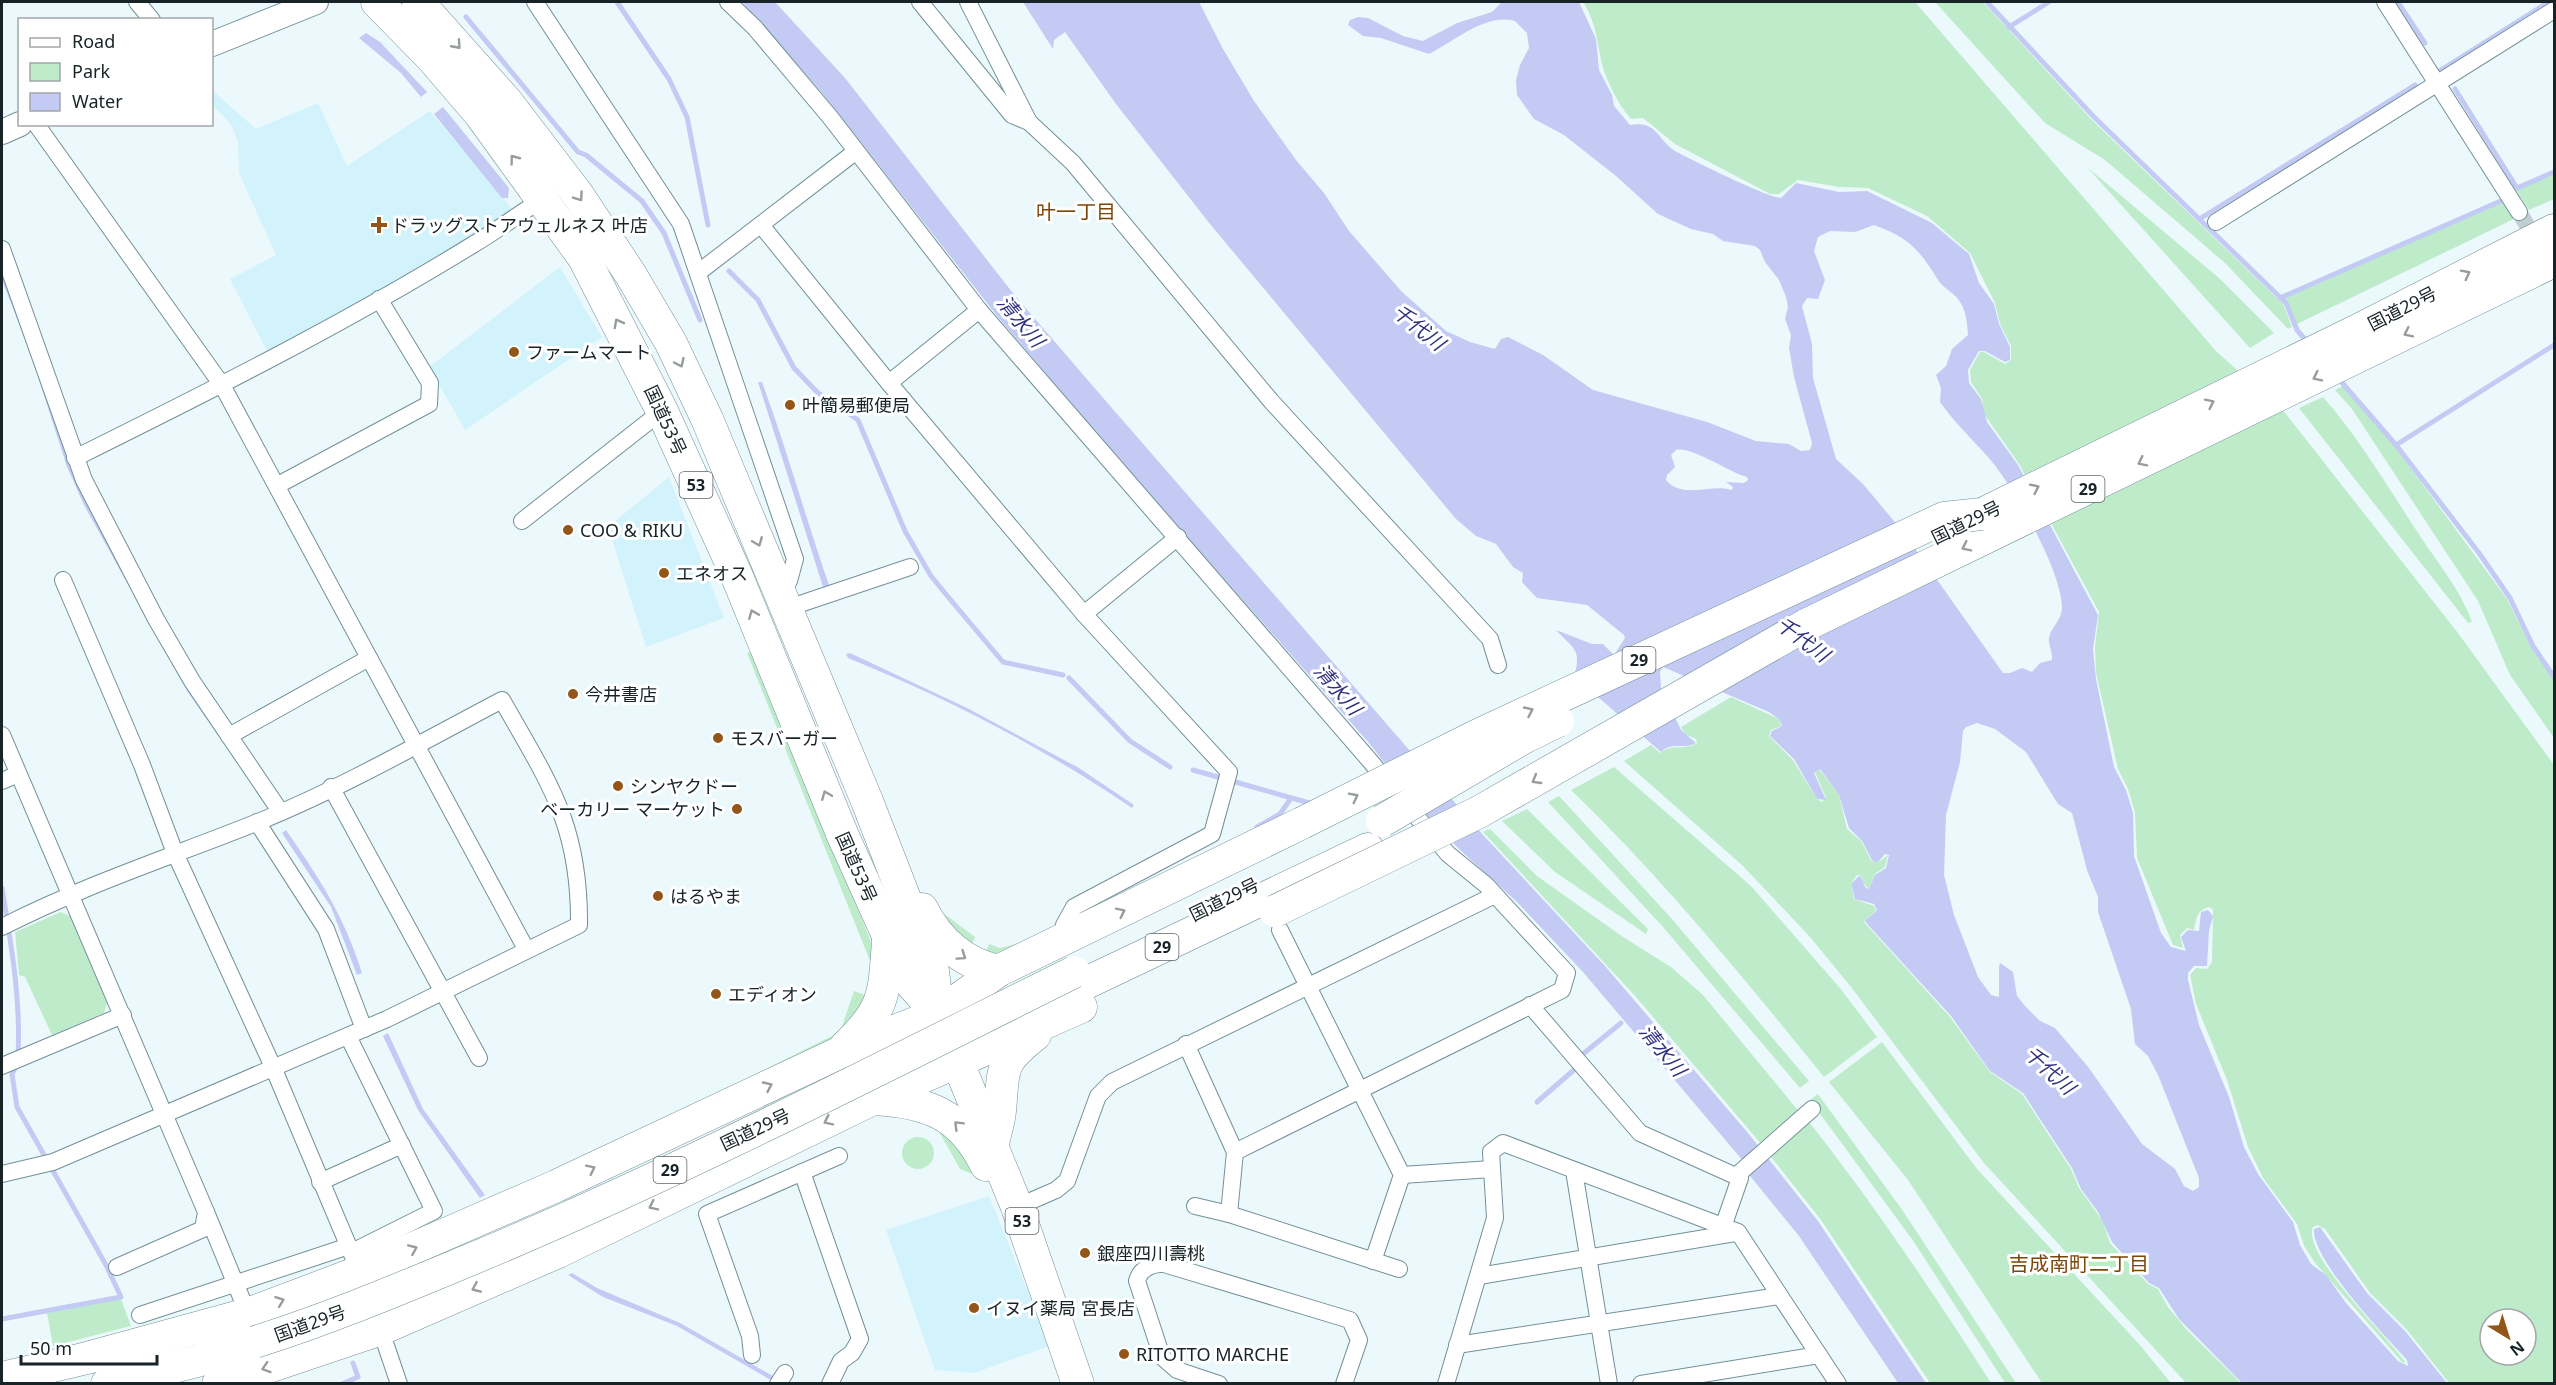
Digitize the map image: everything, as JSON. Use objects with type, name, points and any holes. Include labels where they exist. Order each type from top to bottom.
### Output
[{"type":"highway","name":"国道53号","points":[[377,2],[432,58],[480,114],[584,258],[662,411],[744,592],[843,836],[908,980],[938,1014]]},
{"type":"highway","name":"国道53号","points":[[418,2],[507,102],[578,195],[631,275],[671,344],[707,419],[867,801],[933,971],[938,1014],[1017,1207],[1078,1383]]},
{"type":"highway","name":"国道29号","points":[[107,1383],[197,1361],[252,1328],[320,1322],[562,1221],[783,1116],[1074,972],[1386,830],[1806,625],[2364,341],[2554,230]]},
{"type":"highway","name":"国道29号","points":[[1386,830],[1525,737],[1982,514],[2364,341],[2554,261]]},
{"type":"highway","name":"29","points":[[1386,830],[983,1033],[966,1037],[938,1014],[998,971],[1474,737],[1944,518],[1982,514]]},
{"type":"highway","name":"29","points":[[958,1062],[1278,920],[1479,812],[1806,625]]},
{"type":"highway","points":[[867,801],[931,928],[948,946],[968,961],[979,967],[998,971]]},
{"type":"highway","points":[[839,1053],[868,1026],[878,1006],[888,973],[888,937]]},
{"type":"highway","points":[[2,1378],[87,1358],[252,1328],[353,1256],[556,1185],[839,1053],[938,1014]]},
{"type":"highway","points":[[993,1144],[1000,1111],[1000,1081],[1004,1068],[1017,1049],[1055,1020]]},
{"type":"highway","points":[[218,1383],[381,1329],[558,1252],[873,1099],[958,1062]]},
{"type":"highway","points":[[873,1099],[906,1101],[940,1113],[951,1118],[974,1141],[1045,1287]]},
{"type":"street","points":[[137,2],[150,18]]},
{"type":"street","points":[[213,44],[316,2]]},
{"type":"street","points":[[535,2],[681,224],[795,559],[782,600]]},
{"type":"street","points":[[728,2],[770,46],[830,117],[979,310],[1178,537],[1448,854],[1495,895],[1567,973],[1562,990],[1235,1152]]},
{"type":"street","points":[[920,2],[1012,115],[1029,122]]},
{"type":"street","points":[[968,2],[1029,122],[1073,163],[1271,401],[1491,639],[1498,664]]},
{"type":"street","points":[[2385,2],[2519,212]]},
{"type":"street","points":[[2216,222],[2554,10]]},
{"type":"street","points":[[2,132],[18,125]]},
{"type":"street","points":[[37,126],[222,385],[278,485],[415,746],[526,949]]},
{"type":"street","points":[[699,272],[855,152]]},
{"type":"street","points":[[75,458],[222,385],[379,299],[476,244],[543,199]]},
{"type":"street","points":[[761,225],[889,383],[1084,614],[1229,772],[1212,834],[1074,907],[1064,925],[1069,938]]},
{"type":"street","points":[[2,249],[75,458],[156,619],[229,736],[280,811]]},
{"type":"street","points":[[278,485],[429,404],[430,383],[379,299]]},
{"type":"street","points":[[889,383],[979,310]]},
{"type":"street","points":[[522,521],[662,411]]},
{"type":"street","points":[[1084,614],[1178,537]]},
{"type":"street","points":[[782,600],[910,567]]},
{"type":"street","points":[[63,580],[142,765],[175,853],[273,1067],[353,1256],[399,1383]]},
{"type":"street","points":[[229,736],[369,658]]},
{"type":"street","points":[[2,927],[175,853],[257,822],[415,746],[502,700],[562,808],[575,856],[579,925],[356,1032],[167,1114],[41,1166],[2,1174]]},
{"type":"street","points":[[2,735],[167,1114],[252,1328]]},
{"type":"street","points":[[2,781],[18,774]]},
{"type":"street","points":[[331,787],[479,1058]]},
{"type":"street","points":[[140,1316],[236,1285],[353,1256],[434,1211],[402,1146],[356,1032],[322,923],[257,822]]},
{"type":"street","points":[[1017,1207],[1056,1190],[1067,1181],[1094,1106],[1105,1087],[1186,1044],[1495,895]]},
{"type":"street","points":[[1278,920],[1402,1175],[1373,1261]]},
{"type":"street","points":[[1530,1005],[1640,1133],[1740,1172]]},
{"type":"street","points":[[2,1065],[123,1015]]},
{"type":"street","points":[[1186,1044],[1235,1152],[1229,1214]]},
{"type":"street","points":[[1730,1230],[1740,1172],[1812,1109]]},
{"type":"street","points":[[1446,1383],[1495,1218],[1491,1152],[1503,1143],[1730,1230],[1779,1296],[1838,1383]]},
{"type":"street","points":[[320,1182],[402,1146]]},
{"type":"street","points":[[752,1354],[750,1336],[707,1214],[839,1156]]},
{"type":"street","points":[[1402,1175],[1492,1169]]},
{"type":"street","points":[[1574,1171],[1609,1383]]},
{"type":"street","points":[[802,1172],[860,1339],[852,1353],[841,1361],[830,1383]]},
{"type":"street","points":[[1195,1206],[1229,1214],[1399,1269]]},
{"type":"street","points":[[117,1268],[202,1229],[206,1212]]},
{"type":"street","points":[[1479,1276],[1587,1259],[1730,1230]]},
{"type":"street","points":[[1219,1383],[1177,1370],[1162,1357],[1137,1281],[1138,1275],[1148,1267],[1164,1264],[1350,1320],[1359,1340],[1344,1383]]},
{"type":"street","points":[[1457,1345],[1779,1296]]},
{"type":"street","points":[[1641,1383],[1820,1355]]},
{"type":"shaded area","name":"ドラッグストアウェルネス 叶店","points":[[213,91],[256,129],[318,103],[347,166],[430,111],[515,212],[478,237],[268,353],[230,279],[276,255],[239,173],[238,141],[230,123],[213,106]]},
{"type":"shaded area","name":"ファームマート","points":[[560,267],[602,337],[465,430],[429,367]]},
{"type":"shaded area","name":"エネオス","points":[[669,477],[724,618],[646,647],[608,527]]},
{"type":"shaded area","name":"イヌイ薬局 宮長店","points":[[989,1196],[1050,1346],[974,1373],[935,1370],[886,1230]]},
{"type":"green space","points":[[1583,2],[1915,2],[2216,351],[2286,414],[2458,633],[2554,765],[2554,1383],[2449,1383],[2407,1330],[2370,1293],[2325,1229],[2318,1225],[2313,1227],[2313,1240],[2333,1276],[2406,1363],[2402,1362],[2315,1263],[2304,1246],[2297,1224],[2263,1178],[2248,1147],[2227,1080],[2196,1004],[2190,975],[2196,968],[2207,969],[2212,962],[2213,910],[2209,907],[2202,911],[2198,915],[2194,930],[2187,928],[2180,935],[2183,948],[2173,945],[2137,858],[2135,813],[2128,789],[2118,769],[2096,673],[2095,647],[2099,612],[2019,464],[1984,414],[1982,399],[1971,382],[1970,370],[1980,352],[2005,364],[2011,360],[2011,346],[2000,324],[1995,303],[1970,253],[1927,216],[1868,188],[1839,187],[1798,180],[1779,194],[1770,194],[1675,144],[1643,118],[1631,119],[1607,79],[1593,25]]},
{"type":"green space","points":[[1935,2],[1983,2],[2091,119],[2283,304],[2292,327],[2288,329],[2225,263],[2105,160],[2045,123]]},
{"type":"green space","points":[[2087,167],[2219,278],[2274,333],[2250,348]]},
{"type":"green space","points":[[2554,173],[2554,199],[2529,210],[2516,190]]},
{"type":"green space","points":[[2505,201],[2516,218],[2295,325],[2283,299]]},
{"type":"green space","points":[[2343,386],[2395,447],[2507,599],[2531,647],[2554,681],[2554,738],[2510,675],[2478,601],[2352,409],[2335,390]]},
{"type":"green space","points":[[2323,397],[2362,447],[2449,577],[2472,622],[2468,623],[2299,408]]},
{"type":"green space","points":[[757,649],[878,960],[872,966],[747,653]]},
{"type":"green space","points":[[1731,697],[1779,719],[1781,726],[1771,730],[1769,736],[1793,760],[1817,799],[1822,802],[1826,798],[1815,772],[1819,769],[1839,795],[1847,829],[1861,841],[1871,860],[1877,863],[1888,855],[1885,867],[1875,874],[1869,889],[1863,883],[1861,875],[1857,875],[1851,884],[1854,899],[1874,906],[1876,910],[1864,922],[1950,1017],[1990,1072],[2022,1094],[2071,1169],[2079,1188],[2102,1220],[2110,1243],[2148,1284],[2158,1289],[2168,1307],[2187,1330],[2241,1383],[2186,1383],[1984,1163],[1851,987],[1810,937],[1743,866],[1624,761],[1651,745],[1660,753],[1669,748],[1688,747],[1697,743],[1696,739],[1685,734],[1681,727]]},
{"type":"green space","points":[[1614,767],[1751,886],[1840,988],[1877,1037],[1824,1077],[1733,966],[1670,894],[1571,790]]},
{"type":"green space","points":[[1559,796],[1672,919],[1809,1081],[1800,1088],[1663,927],[1548,802]]},
{"type":"green space","points":[[1527,809],[1648,929],[1646,934],[1555,872],[1502,821]]},
{"type":"green space","points":[[1490,829],[1537,876],[1623,937],[1671,967],[1703,995],[1801,1114],[1762,1145],[1636,997],[1483,832]]},
{"type":"green space","points":[[919,895],[975,937],[969,952]]},
{"type":"green space","points":[[61,912],[70,916],[107,1003],[104,1013],[52,1035],[25,977],[19,975],[15,932]]},
{"type":"green space","points":[[1028,941],[1008,957],[984,956],[989,944],[1000,948]]},
{"type":"green space","points":[[854,991],[871,997],[839,1040],[679,1112],[840,1032]]},
{"type":"green space","points":[[1882,1042],[1977,1169],[2139,1344],[2171,1383],[2042,1383],[1908,1180],[1829,1082]]},
{"type":"green space","points":[[1818,1094],[1903,1211],[2016,1383],[2005,1383],[1914,1242],[1810,1100]]},
{"type":"green space","points":[[1806,1118],[1902,1248],[1991,1383],[1930,1383],[1821,1220],[1768,1153]]},
{"type":"green space","points":[[932,1119],[943,1123],[982,1178],[960,1169]]},
{"type":"green space","points":[[918,1137],[929,1142],[934,1153],[929,1164],[918,1169],[907,1164],[902,1153],[907,1142]]},
{"type":"green space","points":[[121,1299],[131,1326],[53,1346],[47,1313]]},
{"type":"water","name":"清水川","points":[[742,2],[775,2],[845,78],[1012,292],[1484,836],[1605,966],[1748,1133],[1818,1221],[1926,1383],[1898,1383],[1799,1236],[1746,1171],[1744,1162],[1583,972],[1517,902],[1459,849],[1415,802],[1369,743],[1106,445],[998,317],[822,93]]},
{"type":"water","name":"千代川","points":[[1023,2],[1199,2],[1223,49],[1254,101],[1296,160],[1324,193],[1349,231],[1402,292],[1446,331],[1470,342],[1495,349],[1501,339],[1508,337],[1543,355],[1593,390],[1707,422],[1756,441],[1789,444],[1801,451],[1810,450],[1812,443],[1794,377],[1789,348],[1791,335],[1785,319],[1788,307],[1786,297],[1779,280],[1765,262],[1760,250],[1755,246],[1723,241],[1713,234],[1691,229],[1658,214],[1616,176],[1564,135],[1534,119],[1517,95],[1516,80],[1520,65],[1529,48],[1527,33],[1515,21],[1492,21],[1481,25],[1429,54],[1381,38],[1363,36],[1348,25],[1350,20],[1358,17],[1368,18],[1403,36],[1423,41],[1457,23],[1492,12],[1502,2],[1579,2],[1596,39],[1599,70],[1612,95],[1614,106],[1630,125],[1646,125],[1675,151],[1729,178],[1773,196],[1781,198],[1796,183],[1839,192],[1867,191],[1932,223],[1969,254],[1979,283],[1994,304],[1999,324],[2010,347],[2010,360],[2005,362],[1985,351],[1979,351],[1968,370],[1969,383],[1981,399],[1987,422],[2018,465],[2098,615],[2093,649],[2096,679],[2114,767],[2126,790],[2133,813],[2134,856],[2161,933],[2171,947],[2186,951],[2181,937],[2188,930],[2199,931],[2201,912],[2208,910],[2213,916],[2209,931],[2207,966],[2194,966],[2188,973],[2188,980],[2199,1025],[2229,1097],[2244,1147],[2258,1174],[2293,1222],[2300,1245],[2311,1264],[2326,1275],[2346,1303],[2398,1361],[2408,1366],[2407,1360],[2351,1297],[2324,1259],[2316,1242],[2314,1229],[2320,1227],[2367,1293],[2405,1331],[2447,1383],[2243,1384],[2179,1319],[2159,1288],[2149,1283],[2112,1242],[2098,1212],[2081,1189],[2072,1168],[2023,1093],[1990,1071],[1951,1016],[1865,921],[1877,910],[1874,904],[1855,899],[1851,884],[1860,875],[1865,887],[1869,889],[1875,875],[1886,868],[1889,855],[1885,854],[1877,863],[1872,860],[1862,841],[1849,828],[1839,795],[1820,769],[1814,773],[1826,800],[1817,799],[1794,759],[1770,736],[1772,731],[1782,726],[1779,719],[1769,712],[1663,667],[1660,672],[1661,688],[1681,730],[1696,743],[1669,747],[1661,752],[1574,676],[1577,655],[1572,646],[1556,630],[1592,644],[1603,644],[1614,655],[1625,638],[1624,635],[1587,605],[1537,598],[1522,582],[1523,573],[1513,567],[1496,544],[1476,536],[1456,519],[1210,224],[1116,104],[1065,32],[1054,40],[1053,49]],"holes":[[[1874,225],[1905,240],[1919,252],[1940,283],[1958,299],[1964,311],[1968,335],[1952,349],[1946,366],[1936,375],[1941,388],[1940,402],[1988,457],[2010,487],[2045,552],[2060,593],[2062,609],[2049,638],[2052,660],[2040,663],[2032,672],[2022,668],[2003,673],[1904,533],[1863,484],[1836,459],[1813,378],[1812,344],[1802,306],[1807,298],[1818,299],[1825,280],[1814,251],[1818,237],[1830,231],[1855,232]],[[1676,450],[1691,452],[1747,477],[1748,480],[1744,483],[1726,482],[1733,487],[1732,490],[1724,488],[1680,489],[1666,480],[1667,475],[1675,467],[1671,455]],[[1977,723],[1995,729],[2026,752],[2058,804],[2072,813],[2087,870],[2098,897],[2098,912],[2131,1009],[2135,1044],[2148,1056],[2158,1075],[2199,1178],[2199,1187],[2193,1191],[2184,1186],[2175,1169],[2142,1144],[2089,1068],[2055,1028],[2040,1021],[2025,1006],[2017,996],[2013,972],[2000,963],[1999,997],[1991,995],[1978,977],[1954,915],[1944,875],[1946,815],[1960,762],[1963,731],[1966,727]]]},
{"type":"water","points":[[2544,2],[2550,2],[2439,73],[2438,69]]},
{"type":"water","points":[[366,33],[380,42],[427,92],[421,97],[401,73],[359,38]]},
{"type":"water","points":[[443,107],[509,188],[508,198],[502,198],[434,114]]},
{"type":"water","points":[[2,265],[74,468],[266,804],[187,691],[84,505],[67,467],[31,355],[2,280]]},
{"type":"water","points":[[758,382],[762,382],[830,588],[824,590]]},
{"type":"water","points":[[850,653],[967,708],[1079,768],[1134,805],[1132,808],[1030,745],[958,707],[848,658],[846,654]]},
{"type":"water","points":[[286,830],[330,899],[347,933],[362,973],[357,975],[331,907],[282,833]]},
{"type":"water","points":[[388,1033],[423,1109],[485,1195],[480,1198],[418,1110],[383,1036]]},
{"type":"water","points":[[572,1273],[597,1288],[680,1323],[785,1383],[776,1383],[677,1326],[603,1297],[568,1275]]},
{"type":"waterway","points":[[617,2],[669,79],[687,117],[708,225]]},
{"type":"waterway","points":[[1987,2],[2094,117],[2286,303],[2297,330],[2309,344]]},
{"type":"waterway","points":[[2009,27],[2049,2]]},
{"type":"waterway","points":[[2398,2],[2425,43]]},
{"type":"waterway","points":[[466,17],[578,152],[586,155],[642,201],[664,233],[700,320]]},
{"type":"waterway","points":[[2201,218],[2415,85]]},
{"type":"waterway","points":[[2455,89],[2517,188],[2554,172]]},
{"type":"waterway","points":[[2280,298],[2503,200]]},
{"type":"waterway","points":[[729,271],[758,300],[794,368],[817,392],[858,420],[905,531],[931,576],[949,598],[1003,662],[1063,675]]},
{"type":"waterway","points":[[2396,445],[2554,345]]},
{"type":"waterway","points":[[2338,378],[2396,445],[2479,553],[2510,598],[2533,646],[2554,677]]},
{"type":"waterway","points":[[1069,678],[1130,741],[1170,767]]},
{"type":"waterway","points":[[1193,770],[1313,804]]},
{"type":"waterway","points":[[1257,827],[1280,814],[1291,798]]},
{"type":"waterway","points":[[2,888],[17,993],[18,1056]]},
{"type":"waterway","points":[[1583,1054],[1621,1023]]},
{"type":"waterway","points":[[2,1319],[121,1297],[106,1265],[17,1107],[12,1074],[17,1065]]},
{"type":"waterway","points":[[1537,1102],[1575,1069]]},
{"type":"waterway","points":[[342,1384],[358,1377],[353,1363]]},
{"type":"tunnel","points":[[2519,212],[2539,245]]},
{"type":"place","name":"ドラッグストアウェルネス 叶店","points":[[379,225]]},
{"type":"place","name":"ファームマート","points":[[514,352]]},
{"type":"place","name":"叶簡易郵便局","points":[[790,405]]},
{"type":"place","name":"COO & RIKU","points":[[568,530]]},
{"type":"place","name":"エネオス","points":[[664,573]]},
{"type":"place","name":"今井書店","points":[[573,694]]},
{"type":"place","name":"モスバーガー","points":[[718,738]]},
{"type":"place","name":"シンヤクドー","points":[[618,786]]},
{"type":"place","name":"ベーカリー マーケット","points":[[737,809]]},
{"type":"place","name":"はるやま","points":[[658,896]]},
{"type":"place","name":"エディオン","points":[[716,994]]},
{"type":"place","name":"銀座四川壽桃","points":[[1085,1253]]},
{"type":"place","name":"イヌイ薬局 宮長店","points":[[974,1308]]},
{"type":"place","name":"RITOTTO MARCHE","points":[[1124,1354]]},
{"type":"district","name":"叶一丁目","points":[[1076,211]]},
{"type":"district","name":"吉成南町二丁目","points":[[2079,1263]]}]
